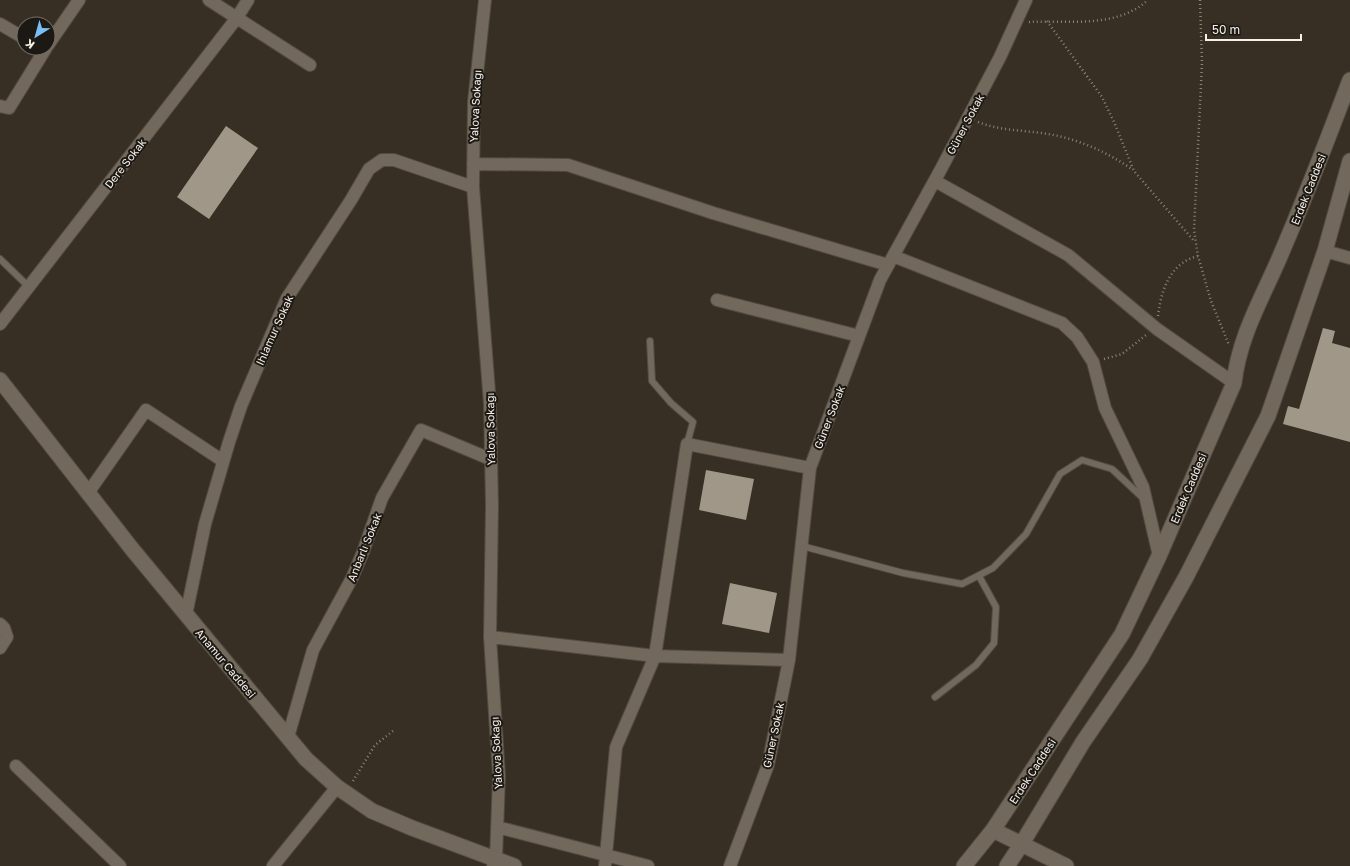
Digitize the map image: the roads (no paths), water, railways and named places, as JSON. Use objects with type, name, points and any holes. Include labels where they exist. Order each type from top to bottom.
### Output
[{"type":"street","points":[[56,32],[79,0]]},
{"type":"street","points":[[209,0],[236,19],[310,65]]},
{"type":"street","name":"Dere Sokak","points":[[0,324],[236,19],[248,0]]},
{"type":"street","name":"Yalova Sokağı","points":[[485,0],[474,102],[473,187],[490,404],[492,506],[490,637],[499,776],[495,862]]},
{"type":"street","name":"Güner Sokak","points":[[730,866],[768,765],[789,660],[810,468],[880,280],[968,117],[1016,23],[1026,0]]},
{"type":"street","points":[[0,24],[16,33]]},
{"type":"street","points":[[0,106],[9,108],[39,56]]},
{"type":"street","name":"Erdek Caddesi","points":[[964,866],[993,830],[1122,634],[1159,556],[1234,383],[1237,359],[1255,309],[1278,262],[1323,152],[1350,80]]},
{"type":"street","name":"Ihlamur Sokak","points":[[186,615],[205,524],[241,406],[287,298],[352,200],[372,164],[382,160],[394,160],[473,187]]},
{"type":"street","points":[[1007,866],[1083,742],[1140,659],[1230,492],[1268,416],[1325,251],[1350,161]]},
{"type":"street","points":[[473,164],[568,165],[713,213],[891,260],[1062,323],[1077,337],[1091,359],[1106,408],[1138,473],[1148,503],[1153,535],[1159,556]]},
{"type":"street","points":[[934,181],[1068,255],[1156,328],[1234,383]]},
{"type":"street","points":[[1325,251],[1350,258]]},
{"type":"street","points":[[717,300],[859,336]]},
{"type":"street","name":"Anamur Caddesi","points":[[0,380],[186,615],[306,759],[341,790],[372,811],[495,862],[514,866]]},
{"type":"street","points":[[88,493],[146,410],[223,461]]},
{"type":"street","name":"Anbarlı Sokak","points":[[288,737],[313,650],[352,578],[364,552],[382,498],[421,430],[490,459]]},
{"type":"street","points":[[606,860],[616,747],[655,656],[687,444],[810,468]]},
{"type":"street","points":[[0,624],[4,628],[7,637],[0,648]]},
{"type":"street","points":[[490,637],[655,656],[789,660]]},
{"type":"street","points":[[16,766],[120,866]]},
{"type":"street","points":[[273,866],[341,790]]},
{"type":"street","points":[[497,827],[606,860],[648,866]]},
{"type":"street","points":[[993,830],[1066,866]]},
{"type":"lane","points":[[0,259],[29,287]]},
{"type":"lane","points":[[650,341],[652,381],[671,403],[693,422],[687,444]]},
{"type":"lane","points":[[802,546],[903,573],[962,584],[993,568],[1026,534],[1060,474],[1082,460],[1112,470],[1148,503]]},
{"type":"lane","points":[[935,697],[976,665],[994,644],[996,607],[979,576]]}]
